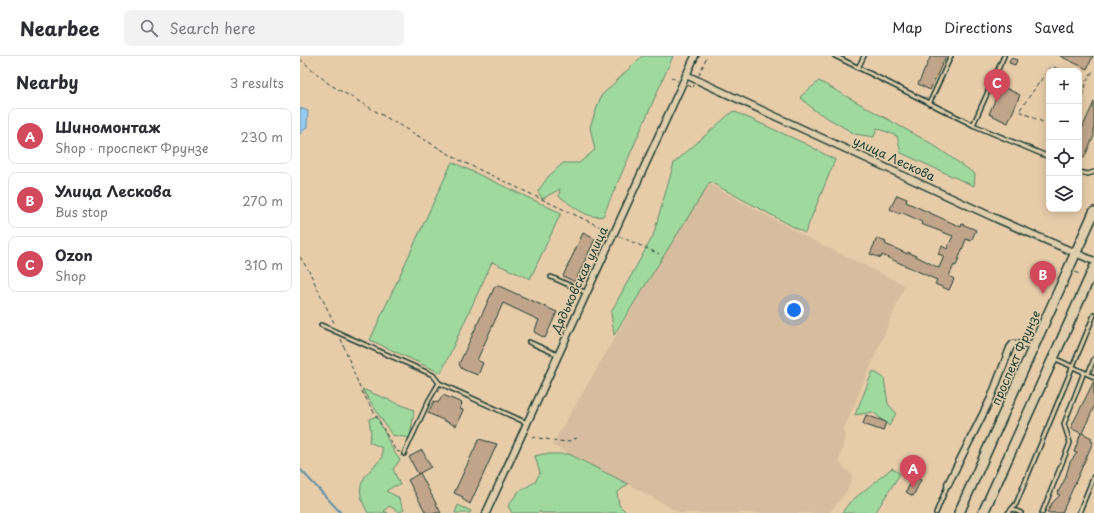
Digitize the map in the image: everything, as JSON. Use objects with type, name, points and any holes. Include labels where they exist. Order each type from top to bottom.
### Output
[{"type":"main road","name":"проспект Фрунзе","points":[[959,513],[1094,212]]},
{"type":"main road","points":[[983,513],[1094,268]]},
{"type":"street","name":"Дядьковская улица","points":[[486,513],[695,56]]},
{"type":"street","name":"улица Лескова","points":[[686,75],[990,216],[1094,261]]},
{"type":"street","points":[[948,484],[990,398],[1010,348],[1013,344],[1035,345]]},
{"type":"lane","points":[[834,56],[973,125],[1046,157]]},
{"type":"lane","points":[[858,68],[864,56]]},
{"type":"lane","points":[[929,104],[951,56]]},
{"type":"lane","points":[[973,125],[1004,56]]},
{"type":"lane","points":[[1082,173],[1088,174],[1094,172]]},
{"type":"lane","points":[[551,277],[586,293]]},
{"type":"lane","points":[[1008,513],[1016,504],[1094,315]]},
{"type":"lane","points":[[321,325],[433,375],[439,383],[528,423]]},
{"type":"lane","points":[[529,342],[558,356]]},
{"type":"lane","points":[[1054,358],[1094,377]]},
{"type":"lane","points":[[1088,374],[1094,359]]},
{"type":"lane","points":[[1042,513],[1070,443],[1064,424],[1084,372]]},
{"type":"lane","points":[[404,454],[429,400],[439,383]]},
{"type":"lane","points":[[1079,513],[1094,476]]},
{"type":"lane","points":[[936,513],[948,484]]},
{"type":"lane","points":[[1012,509],[1021,513]]},
{"type":"path","points":[[693,88],[707,56]]},
{"type":"path","points":[[300,59],[330,84],[461,162],[659,254]]},
{"type":"path","points":[[1080,104],[1087,81],[1094,69]]},
{"type":"path","points":[[1046,73],[1019,111],[1046,124]]},
{"type":"path","points":[[1082,79],[1087,81]]},
{"type":"path","points":[[300,257],[309,271],[338,333],[360,388],[396,451],[404,454]]},
{"type":"path","points":[[1069,269],[1089,279]]},
{"type":"path","points":[[532,437],[566,442],[577,438]]},
{"type":"shaded area","points":[[706,182],[806,237],[905,285],[844,429],[845,436],[839,462],[853,476],[847,491],[829,513],[680,513],[628,484],[552,445]]},
{"type":"green space","points":[[642,56],[673,56],[603,216],[591,216],[580,211],[559,196],[560,189],[542,199],[538,191],[548,177],[563,163],[579,163],[595,150],[590,127],[601,96]]},
{"type":"green space","points":[[819,81],[932,144],[975,174],[974,186],[901,153],[897,136],[877,128],[874,137],[855,134],[814,110],[800,97]]},
{"type":"green space","points":[[733,111],[806,144],[835,160],[805,233],[710,182],[614,335],[611,312],[653,236],[674,163]]},
{"type":"green space","points":[[452,162],[561,213],[530,279],[492,262],[441,373],[370,340]]},
{"type":"green space","points":[[873,371],[884,378],[888,404],[896,413],[889,426],[873,412],[855,415]]},
{"type":"green space","points":[[362,389],[414,410],[410,438],[392,435]]},
{"type":"green space","points":[[377,416],[390,444],[400,460],[393,469],[400,485],[394,486],[386,491],[398,497],[404,510],[400,512],[389,506],[384,511],[388,513],[368,513],[361,496],[362,483],[365,477],[382,458],[382,448],[369,442],[371,433],[369,419]]},
{"type":"green space","points":[[543,454],[569,454],[628,484],[617,493],[619,505],[627,513],[541,513],[540,511],[538,513],[512,513],[508,506],[518,492],[535,482],[540,473],[535,456]]},
{"type":"green space","points":[[892,468],[900,474],[875,513],[842,513],[849,503]]},
{"type":"green space","points":[[458,505],[471,511],[470,513],[455,513]]},
{"type":"water","points":[[300,108],[308,111],[307,127],[300,134]]},
{"type":"building","points":[[931,56],[946,56],[930,90],[918,84]]},
{"type":"building","points":[[1060,56],[1093,56],[1087,69]]},
{"type":"building","points":[[1011,58],[1017,60],[1015,65],[1009,63]]},
{"type":"building","points":[[1001,86],[1020,95],[1008,123],[989,114]]},
{"type":"building","points":[[1094,102],[1094,136],[1084,158],[1082,157],[1082,128]]},
{"type":"building","points":[[897,195],[907,199],[906,202],[961,227],[962,224],[976,230],[971,241],[966,239],[956,266],[954,265],[949,276],[954,279],[949,290],[935,284],[937,280],[882,255],[881,258],[870,254],[877,238],[886,242],[885,244],[908,254],[908,252],[939,268],[944,256],[938,254],[942,246],[947,249],[953,236],[921,224],[922,222],[901,212],[900,214],[890,209]]},
{"type":"building","points":[[583,233],[595,239],[575,282],[563,276]]},
{"type":"building","points":[[495,286],[499,286],[557,312],[545,338],[534,332],[539,320],[503,303],[477,360],[483,363],[478,375],[462,369],[459,364]]},
{"type":"building","points":[[1094,381],[1094,407],[1082,433],[1092,438],[1091,441],[1093,442],[1062,513],[1047,513],[1052,503],[1060,495],[1057,494],[1065,479],[1070,462],[1077,453],[1074,452],[1081,433],[1072,429],[1072,425]]},
{"type":"building","points":[[443,395],[462,403],[460,409],[463,410],[456,426],[428,413],[434,401],[438,403]]},
{"type":"building","points":[[866,415],[886,422],[883,431],[863,424]]},
{"type":"building","points":[[479,439],[497,444],[470,504],[462,499],[463,497],[454,493]]},
{"type":"building","points":[[422,450],[431,467],[418,474],[409,457]]},
{"type":"building","points":[[420,473],[441,513],[426,513],[408,480]]},
{"type":"building","points":[[914,476],[921,480],[913,496],[906,492]]},
{"type":"waterway","points":[[300,469],[341,513]]},
{"type":"place","name":"Ozon","points":[[997,102]]},
{"type":"place","name":"Улица Лескова","points":[[1043,294]]},
{"type":"place","name":"Шиномонтаж","points":[[913,488]]}]
